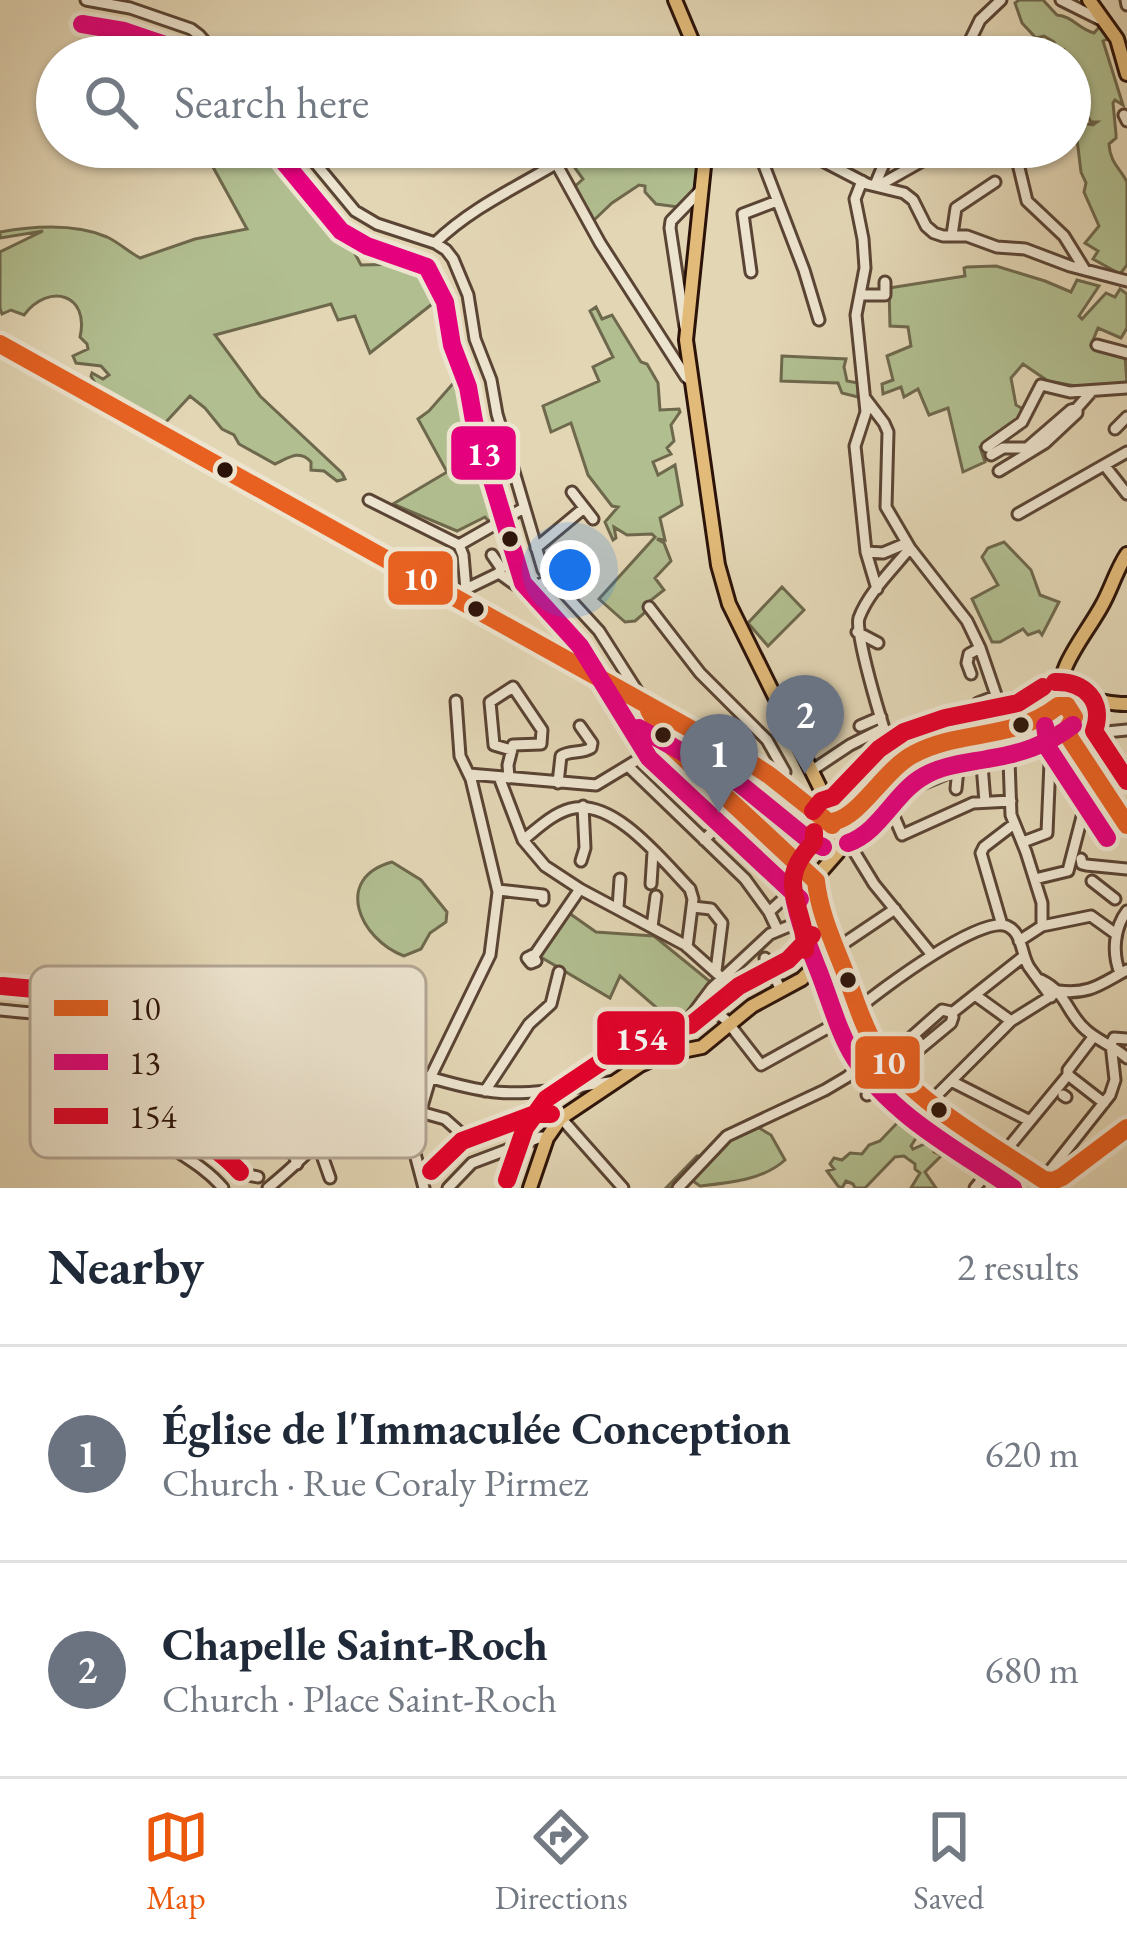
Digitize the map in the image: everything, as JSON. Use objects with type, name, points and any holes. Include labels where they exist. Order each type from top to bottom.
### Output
[{"type":"main road","points":[[675,0],[690,36]]},
{"type":"main road","points":[[1089,0],[1117,39],[1127,74]]},
{"type":"main road","points":[[703,168],[684,311],[721,580],[736,620],[839,826],[844,850],[812,878]]},
{"type":"main road","points":[[0,344],[464,596],[775,775],[825,822],[839,826]]},
{"type":"main road","points":[[1127,554],[1068,661],[1060,686],[1060,720],[1127,825]]},
{"type":"main road","points":[[646,704],[667,742],[812,878],[860,1009],[879,1052],[897,1076],[1044,1180],[1058,1179],[1127,1127]]},
{"type":"main road","points":[[839,826],[898,765],[928,748],[1060,720],[1084,705],[1108,712],[1127,707]]},
{"type":"main road","points":[[530,1188],[547,1138],[561,1118],[662,1055],[702,1047],[752,1006],[802,979],[834,946]]},
{"type":"street","points":[[86,0],[130,8],[190,29],[197,36]]},
{"type":"street","points":[[972,36],[980,20],[1000,0]]},
{"type":"street","points":[[1061,0],[1104,21]]},
{"type":"street","points":[[319,168],[355,212],[435,243],[453,259],[468,295],[475,339],[549,579],[598,631],[646,704]]},
{"type":"street","points":[[435,243],[459,220],[551,168]]},
{"type":"street","points":[[558,168],[646,318],[692,381]]},
{"type":"street","points":[[765,168],[819,320]]},
{"type":"street","points":[[837,168],[904,193],[934,233],[1025,249],[1127,281]]},
{"type":"street","points":[[876,186],[883,168]]},
{"type":"street","points":[[876,186],[909,168]]},
{"type":"street","points":[[1019,168],[1027,201],[1064,236],[1085,270]]},
{"type":"street","points":[[862,181],[855,199],[865,268],[856,315],[865,398],[864,422],[855,446],[866,552],[877,590]]},
{"type":"street","points":[[952,235],[956,208],[995,182]]},
{"type":"street","points":[[684,311],[670,228],[671,221],[699,195]]},
{"type":"street","points":[[751,272],[743,214],[777,201]]},
{"type":"street","points":[[860,295],[884,295],[885,282]]},
{"type":"street","points":[[1097,345],[1127,353]]},
{"type":"street","points":[[989,451],[1022,422],[1041,385],[1070,392],[1127,388]]},
{"type":"street","points":[[1001,444],[1028,448],[1092,391]]},
{"type":"street","points":[[865,398],[888,432],[886,507],[909,546],[967,621],[1012,731],[1014,824],[1043,907],[1042,926]]},
{"type":"street","points":[[999,471],[1060,432],[1077,408]]},
{"type":"street","points":[[1115,429],[1127,417]]},
{"type":"street","points":[[1018,514],[1127,452]]},
{"type":"street","points":[[1106,466],[1127,494]]},
{"type":"street","points":[[572,492],[593,519]]},
{"type":"street","points":[[369,500],[459,545],[464,596]]},
{"type":"street","points":[[459,545],[524,508]]},
{"type":"street","points":[[536,548],[584,508]]},
{"type":"street","points":[[866,552],[909,546]]},
{"type":"street","points":[[898,765],[857,632],[860,615],[909,546]]},
{"type":"street","points":[[464,596],[499,573],[501,568],[492,555]]},
{"type":"street","points":[[499,573],[548,604]]},
{"type":"street","points":[[530,590],[549,579]]},
{"type":"street","points":[[649,607],[700,673],[767,740],[775,775]]},
{"type":"street","points":[[857,632],[878,643]]},
{"type":"street","points":[[971,674],[969,654],[980,648]]},
{"type":"street","points":[[511,750],[494,745],[490,702],[513,687],[542,730],[541,744],[517,744],[511,750],[504,778],[523,840],[545,866],[687,947],[719,974]]},
{"type":"street","points":[[985,802],[986,736],[978,703],[996,696]]},
{"type":"street","points":[[426,1090],[490,955],[495,932],[497,890],[469,774],[460,756],[455,701]]},
{"type":"street","points":[[1012,731],[1028,734],[1060,720],[1089,731],[1127,730]]},
{"type":"street","points":[[1023,842],[1047,832],[1060,720]]},
{"type":"street","points":[[469,774],[591,786],[667,742],[678,722]]},
{"type":"street","points":[[704,841],[775,775],[809,767],[882,722]]},
{"type":"street","points":[[860,726],[882,722]]},
{"type":"street","points":[[558,783],[561,756],[591,748],[580,726]]},
{"type":"street","points":[[839,826],[909,760],[986,736]]},
{"type":"street","points":[[951,745],[956,789],[966,806]]},
{"type":"street","points":[[724,795],[753,764]]},
{"type":"street","points":[[629,767],[746,879],[778,931]]},
{"type":"street","points":[[886,799],[953,771]]},
{"type":"street","points":[[1035,879],[1068,871],[1096,776]]},
{"type":"street","points":[[580,861],[591,786]]},
{"type":"street","points":[[881,786],[902,835],[966,806],[1011,800]]},
{"type":"street","points":[[846,792],[860,805]]},
{"type":"street","points":[[523,840],[559,813],[588,807],[616,817],[690,889],[693,901],[687,947]]},
{"type":"street","points":[[1014,824],[981,853],[1007,927],[1019,940],[1027,965],[1081,1025],[1127,1058]]},
{"type":"street","points":[[484,831],[498,825]]},
{"type":"street","points":[[844,850],[933,955]]},
{"type":"street","points":[[651,884],[653,852]]},
{"type":"street","points":[[1082,860],[1086,865],[1127,869]]},
{"type":"street","points":[[769,912],[812,878]]},
{"type":"street","points":[[618,908],[620,879]]},
{"type":"street","points":[[1092,881],[1114,899]]},
{"type":"street","points":[[534,956],[580,889]]},
{"type":"street","points":[[497,890],[543,895],[543,900]]},
{"type":"street","points":[[652,927],[656,896]]},
{"type":"street","points":[[693,901],[711,909],[722,923],[719,974]]},
{"type":"street","points":[[834,946],[895,909]]},
{"type":"street","points":[[930,1102],[1011,1021],[1055,994],[1100,987],[1124,972],[1117,964],[1118,923],[1127,911]]},
{"type":"street","points":[[662,1055],[719,974],[770,934],[823,912]]},
{"type":"street","points":[[1019,940],[1042,926],[1091,916],[1120,940]]},
{"type":"street","points":[[702,1001],[729,1024],[760,1065],[860,1009],[885,986],[976,932],[1022,923],[1025,927]]},
{"type":"street","points":[[897,1076],[916,1052],[951,1023],[952,1013],[1024,956]]},
{"type":"street","points":[[765,958],[781,990]]},
{"type":"street","points":[[484,1091],[529,1024],[551,1004],[559,972]]},
{"type":"street","points":[[975,995],[1011,1021]]},
{"type":"street","points":[[0,1010],[30,1013]]},
{"type":"street","points":[[678,1188],[727,1136],[825,1090],[879,1052],[907,1041],[942,1010],[952,1013]]},
{"type":"street","points":[[975,1188],[1030,1121],[1061,1093],[1068,1070],[1094,1036]]},
{"type":"street","points":[[1028,1169],[1047,1177],[1061,1160],[1104,1103],[1114,1079],[1114,1038],[1127,1039]]},
{"type":"street","points":[[907,1041],[916,1052]]},
{"type":"street","points":[[866,1060],[877,1088],[868,1094]]},
{"type":"street","points":[[1068,1076],[1104,1103]]},
{"type":"street","points":[[426,1078],[509,1094],[616,1081]]},
{"type":"street","points":[[951,1081],[1030,1121]]},
{"type":"street","points":[[426,1114],[445,1119],[463,1135]]},
{"type":"street","points":[[561,1118],[623,1188]]},
{"type":"street","points":[[448,1188],[472,1163],[547,1138]]},
{"type":"street","points":[[188,1158],[224,1188]]},
{"type":"street","points":[[228,1158],[233,1172],[263,1184]]},
{"type":"street","points":[[292,1158],[295,1188]]},
{"type":"street","points":[[263,1184],[303,1158]]},
{"type":"street","points":[[323,1158],[330,1178]]},
{"type":"street","points":[[416,1158],[424,1188]]},
{"type":"street","points":[[1061,1160],[1072,1167],[1083,1161]]},
{"type":"street","points":[[259,1163],[263,1184]]},
{"type":"green space","points":[[1043,0],[1057,15],[1094,33],[1101,25],[1112,37],[1103,41],[1123,105],[1113,103],[1116,138],[1109,144],[1113,161],[1127,182],[1127,265],[1120,274],[1093,259],[1098,251],[1085,243],[1099,226],[1084,192],[1081,168],[1091,168],[1091,125],[1097,122],[1091,122],[1091,36],[1034,36],[1022,23],[1015,3]]},
{"type":"green space","points":[[214,168],[289,168],[344,233],[361,265],[402,264],[400,254],[416,253],[441,297],[370,353],[355,316],[338,320],[331,304],[215,335],[260,396],[345,479],[337,481],[324,471],[311,470],[311,462],[302,456],[275,464],[239,444],[190,396],[166,422],[168,430],[101,394],[92,373],[103,379],[109,375],[101,366],[76,363],[73,356],[88,349],[80,337],[79,311],[65,298],[45,298],[24,315],[11,310],[2,314],[0,308],[0,252],[43,231],[0,238],[0,232],[81,229],[107,237],[140,258],[195,239],[247,229]]},
{"type":"green space","points":[[575,168],[698,168],[696,192],[678,207],[656,204],[645,186],[639,185],[593,221],[573,188],[583,179]]},
{"type":"green space","points":[[996,266],[1071,292],[1077,280],[1099,286],[1079,316],[1082,319],[1106,293],[1115,297],[1120,289],[1127,294],[1127,328],[1121,338],[1098,328],[1091,345],[1125,356],[1127,383],[1081,387],[1048,381],[1023,364],[1011,378],[1016,405],[1025,410],[1011,427],[980,447],[985,462],[963,472],[948,408],[929,415],[918,389],[904,397],[901,387],[883,394],[882,384],[893,380],[887,356],[911,346],[908,327],[890,326],[889,288],[965,276],[967,267]]},
{"type":"green space","points":[[596,307],[602,319],[612,315],[641,362],[647,364],[658,383],[660,410],[680,412],[671,425],[674,441],[667,448],[671,454],[653,462],[658,475],[675,465],[682,505],[660,518],[665,540],[657,539],[664,543],[671,561],[655,578],[664,590],[635,621],[625,622],[599,599],[655,537],[627,535],[614,527],[613,540],[605,522],[618,507],[612,506],[588,475],[571,423],[551,432],[543,406],[599,381],[593,367],[613,357],[590,311]]},
{"type":"green space","points":[[782,356],[846,359],[847,381],[858,383],[858,397],[842,393],[838,383],[781,381]]},
{"type":"green space","points":[[457,379],[500,519],[492,525],[485,517],[457,531],[393,504],[447,472],[418,419]]},
{"type":"green space","points":[[1004,542],[1031,570],[1040,595],[1059,602],[1042,635],[1039,631],[1028,635],[1023,629],[992,642],[972,599],[998,585],[982,557],[988,548]]},
{"type":"green space","points":[[782,587],[804,610],[768,646],[748,623]]},
{"type":"green space","points":[[392,862],[421,880],[447,912],[446,922],[430,933],[421,949],[404,956],[375,936],[359,909],[363,881]]},
{"type":"green space","points":[[569,913],[596,932],[654,936],[713,984],[680,1028],[620,976],[610,998],[539,956]]},
{"type":"green space","points":[[919,1100],[930,1108],[911,1146],[934,1143],[934,1152],[942,1155],[925,1172],[936,1188],[911,1188],[920,1173],[904,1156],[895,1157],[865,1188],[846,1181],[842,1188],[838,1186],[827,1171],[834,1169],[830,1164],[834,1158],[862,1154]]},
{"type":"green space","points":[[754,1125],[771,1135],[785,1160],[776,1167],[734,1182],[700,1186],[693,1181],[666,1188],[697,1156],[706,1162],[732,1136]]},
{"type":"transit line","name":"13","points":[[82,24],[139,36]]},
{"type":"transit line","name":"13","points":[[289,168],[341,231],[367,246],[427,267],[445,302],[452,345],[523,583],[580,646],[649,758],[800,899]]},
{"type":"transit line","name":"10","points":[[0,344],[741,757],[832,825]]},
{"type":"transit line","name":"154","points":[[1055,682],[1075,685],[1090,695],[1097,711],[1094,731],[1127,781]]},
{"type":"transit line","name":"154","points":[[813,811],[904,732],[1018,703],[1043,687]]},
{"type":"transit line","name":"10","points":[[1058,706],[1067,706],[1074,717],[1069,737],[1127,825]]},
{"type":"transit line","name":"10","points":[[832,825],[914,754],[1023,725],[1058,706]]},
{"type":"transit line","name":"10","points":[[649,710],[667,742],[816,881]]},
{"type":"transit line","name":"13","points":[[848,843],[869,830],[924,776],[1022,751],[1073,725]]},
{"type":"transit line","name":"13","points":[[1045,726],[1048,748],[1107,838]]},
{"type":"transit line","name":"13","points":[[639,728],[740,784],[823,847]]},
{"type":"transit line","name":"154","points":[[805,950],[793,882],[795,870],[814,842],[814,832]]},
{"type":"transit line","name":"10","points":[[816,881],[827,926],[862,1020],[891,1067],[931,1103],[1044,1180]]},
{"type":"transit line","name":"13","points":[[792,883],[806,940],[855,1059],[907,1115],[1013,1188]]},
{"type":"transit line","name":"154","points":[[507,1180],[525,1128],[546,1099],[628,1044],[655,1032],[691,1025],[739,986],[788,960],[812,935]]},
{"type":"transit line","name":"154","points":[[2,986],[30,989]]},
{"type":"transit line","name":"154","points":[[431,1171],[462,1141],[535,1114],[551,1114]]},
{"type":"transit line","name":"10","points":[[1044,1180],[1062,1177],[1127,1128]]},
{"type":"transit line","name":"154","points":[[225,1158],[240,1172]]},
{"type":"place","name":"Chapelle Saint-Roch","points":[[805,774]]},
{"type":"place","name":"Église de l'Immaculée Conception","points":[[719,813]]}]
